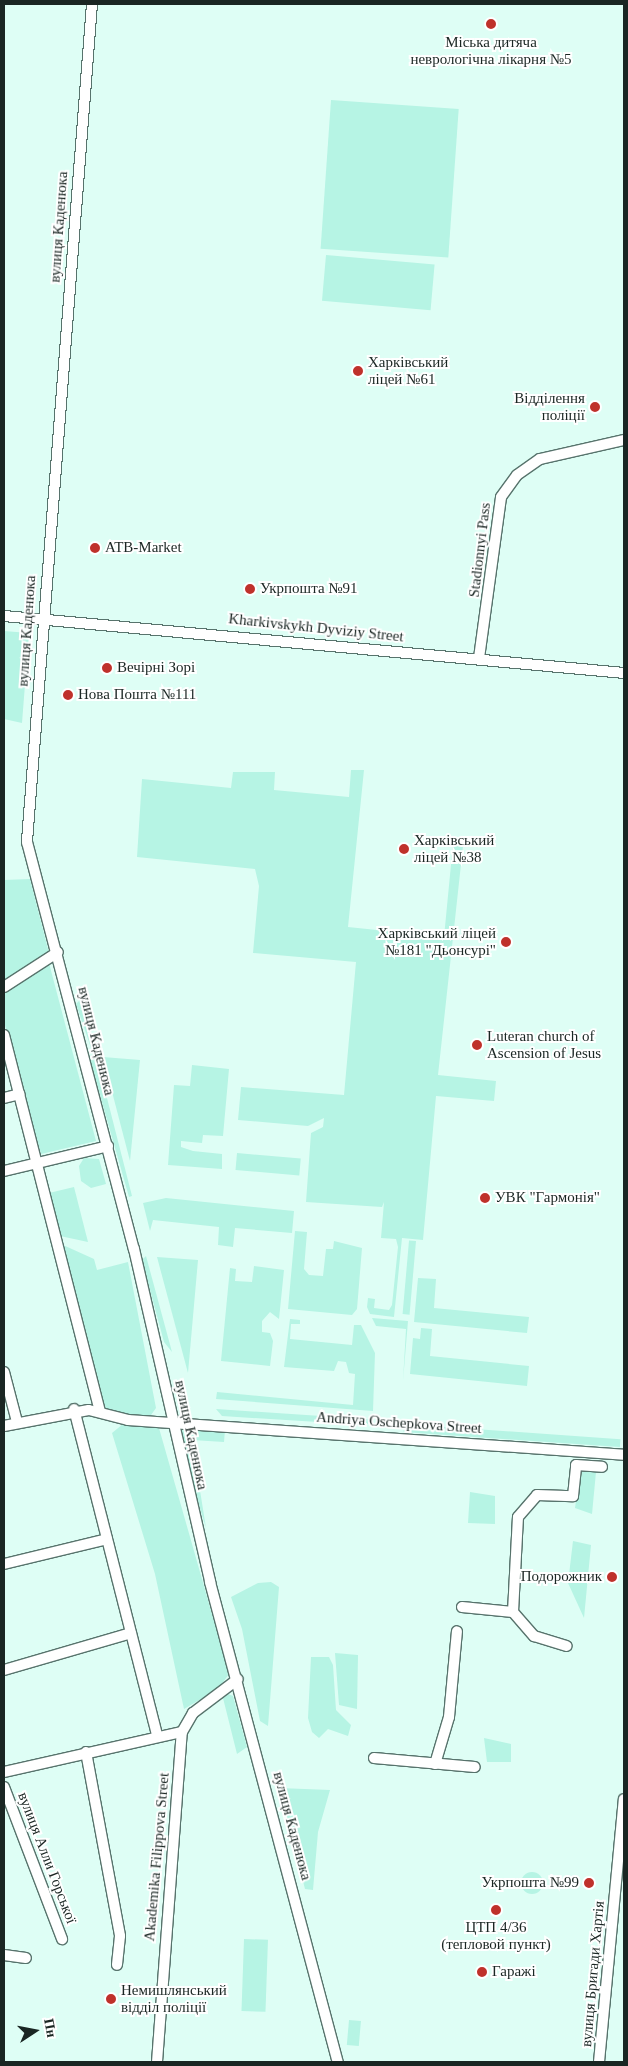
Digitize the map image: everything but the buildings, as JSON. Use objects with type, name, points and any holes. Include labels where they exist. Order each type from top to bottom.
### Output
[{"type":"street","name":"вулиця Каденюка","points":[[92,4],[27,842],[58,952],[108,1146],[172,1421],[338,2062]]},
{"type":"street","name":"Stadionnyi Pass","points":[[479,658],[501,498],[517,475],[540,459],[624,440]]},
{"type":"street","name":"Kharkivskykh Dyviziy Street","points":[[4,616],[479,658],[624,673]]},
{"type":"street","points":[[4,987],[58,952]]},
{"type":"street","points":[[4,1035],[38,1160],[100,1412]]},
{"type":"street","points":[[4,1098],[20,1094]]},
{"type":"street","points":[[4,1170],[38,1160],[108,1146]]},
{"type":"street","points":[[4,1372],[17,1422]]},
{"type":"street","points":[[74,1410],[157,1735]]},
{"type":"street","name":"Andriya Oschepkova Street","points":[[4,1426],[74,1410],[100,1412],[128,1420],[172,1421],[624,1455]]},
{"type":"street","points":[[566,1646],[534,1636],[513,1612],[518,1517],[537,1494],[573,1496],[576,1465],[602,1468]]},
{"type":"street","points":[[4,1564],[107,1539]]},
{"type":"street","points":[[462,1608],[513,1612]]},
{"type":"street","points":[[435,1764],[449,1717],[456,1630]]},
{"type":"street","points":[[4,1670],[131,1633]]},
{"type":"street","name":"Akademika Filippova Street","points":[[157,2062],[182,1732],[193,1713],[238,1679]]},
{"type":"street","points":[[4,1772],[157,1735],[182,1732]]},
{"type":"street","points":[[86,1752],[120,1936],[117,1965]]},
{"type":"street","points":[[374,1758],[475,1767]]},
{"type":"street","name":"вулиця Алли Горської","points":[[4,1787],[62,1939]]},
{"type":"street","name":"вулиця Бригади Хартія","points":[[599,2062],[624,1799]]},
{"type":"street","points":[[4,1955],[26,1958]]},
{"type":"green space","points":[[331,100],[459,109],[448,258],[321,249]]},
{"type":"green space","points":[[326,255],[435,264],[431,310],[322,301]]},
{"type":"green space","points":[[4,631],[29,633],[22,723],[4,719]]},
{"type":"green space","points":[[351,770],[364,770],[348,927],[444,937],[453,844],[463,846],[438,1075],[496,1081],[494,1101],[436,1096],[423,1240],[402,1238],[394,1317],[370,1314],[367,1307],[368,1298],[375,1299],[374,1308],[389,1310],[392,1305],[398,1247],[396,1239],[381,1238],[384,1202],[382,1207],[306,1202],[311,1133],[323,1127],[324,1118],[308,1126],[238,1120],[241,1087],[344,1095],[356,962],[253,953],[259,886],[255,869],[137,857],[142,779],[231,788],[233,772],[275,772],[274,790],[349,797]]},
{"type":"green space","points":[[30,879],[49,953],[4,983],[4,880]]},
{"type":"green space","points":[[49,963],[96,1141],[41,1154],[4,1022],[4,993]]},
{"type":"green space","points":[[81,999],[93,1047],[91,1048],[76,1004]]},
{"type":"green space","points":[[96,1055],[132,1196],[129,1197],[90,1060]]},
{"type":"green space","points":[[103,1057],[140,1060],[130,1161]]},
{"type":"green space","points":[[192,1065],[229,1069],[223,1136],[203,1135],[202,1143],[181,1141],[181,1147],[193,1151],[222,1154],[222,1169],[168,1165],[174,1085],[190,1086]]},
{"type":"green space","points":[[237,1153],[301,1159],[299,1176],[236,1170]]},
{"type":"green space","points":[[84,1158],[99,1159],[106,1184],[91,1188],[81,1181],[79,1166]]},
{"type":"green space","points":[[74,1187],[88,1242],[60,1236],[49,1193]]},
{"type":"green space","points":[[166,1198],[294,1211],[292,1233],[235,1228],[233,1247],[218,1245],[219,1227],[153,1220],[150,1231],[143,1203]]},
{"type":"green space","points":[[295,1231],[307,1232],[304,1269],[309,1275],[323,1276],[326,1249],[333,1249],[334,1241],[362,1248],[357,1309],[352,1315],[288,1309]]},
{"type":"green space","points":[[409,1240],[416,1241],[410,1315],[403,1314]]},
{"type":"green space","points":[[63,1245],[94,1259],[97,1270],[128,1262],[156,1408],[151,1415],[133,1417],[106,1410]]},
{"type":"green space","points":[[146,1256],[172,1352],[164,1342],[142,1260]]},
{"type":"green space","points":[[157,1257],[198,1260],[188,1373]]},
{"type":"green space","points":[[254,1266],[284,1270],[279,1319],[270,1312],[262,1321],[262,1332],[270,1333],[273,1341],[270,1366],[221,1361],[230,1268],[236,1269],[235,1281],[252,1282]]},
{"type":"green space","points":[[418,1278],[436,1279],[434,1308],[529,1317],[527,1333],[414,1322]]},
{"type":"green space","points":[[372,1318],[408,1321],[403,1381],[406,1329],[376,1326]]},
{"type":"green space","points":[[290,1319],[300,1320],[300,1324],[291,1324],[290,1339],[352,1345],[354,1325],[361,1325],[375,1353],[373,1411],[216,1399],[217,1392],[353,1405],[355,1374],[349,1373],[346,1362],[338,1361],[334,1371],[284,1367]]},
{"type":"green space","points":[[421,1328],[432,1329],[430,1356],[529,1366],[527,1386],[410,1374],[413,1338],[420,1339]]},
{"type":"green space","points":[[216,1409],[373,1420],[366,1425],[222,1416]]},
{"type":"green space","points":[[123,1424],[159,1428],[229,1674],[218,1689],[184,1709],[155,1574],[112,1433]]},
{"type":"green space","points":[[404,1424],[620,1439],[620,1447],[403,1432]]},
{"type":"green space","points":[[182,1428],[225,1430],[224,1442],[192,1440],[206,1528],[180,1443]]},
{"type":"green space","points":[[580,1472],[596,1472],[592,1514],[575,1508]]},
{"type":"green space","points":[[470,1492],[495,1496],[495,1524],[468,1523]]},
{"type":"green space","points":[[573,1541],[591,1545],[584,1618],[568,1583]]},
{"type":"green space","points":[[271,1582],[279,1587],[268,1726],[260,1721],[242,1629],[231,1597],[258,1583]]},
{"type":"green space","points":[[335,1653],[358,1655],[357,1709],[339,1705]]},
{"type":"green space","points":[[311,1657],[329,1657],[333,1665],[336,1710],[351,1725],[348,1736],[328,1729],[319,1738],[312,1732],[308,1718]]},
{"type":"green space","points":[[228,1694],[233,1696],[247,1747],[237,1754],[223,1698]]},
{"type":"green space","points":[[484,1738],[511,1744],[511,1762],[487,1762]]},
{"type":"green space","points":[[279,1788],[330,1790],[318,1832],[313,1890],[305,1889]]},
{"type":"green space","points":[[532,1872],[540,1875],[543,1883],[540,1891],[532,1894],[524,1891],[521,1883],[524,1875]]},
{"type":"green space","points":[[244,1939],[268,1940],[265,2012],[241,2011]]},
{"type":"green space","points":[[349,2020],[361,2021],[359,2046],[347,2045]]},
{"type":"place","name":"Міська дитяча неврологічна лікарня №5","points":[[491,24]]},
{"type":"place","name":"Харківський ліцей №61","points":[[358,371]]},
{"type":"place","name":"Відділення поліції","points":[[595,407]]},
{"type":"place","name":"ATB-Market","points":[[95,548]]},
{"type":"place","name":"Укрпошта №91","points":[[250,589]]},
{"type":"place","name":"Вечірні Зорі","points":[[107,668]]},
{"type":"place","name":"Нова Пошта №111","points":[[68,695]]},
{"type":"place","name":"Харківський ліцей №38","points":[[404,849]]},
{"type":"place","name":"Харківський ліцей №181 \"Дьонсурі\"","points":[[506,942]]},
{"type":"place","name":"Luteran church of Ascension of Jesus","points":[[477,1045]]},
{"type":"place","name":"УВК \"Гармонія\"","points":[[485,1198]]},
{"type":"place","name":"Подорожник","points":[[612,1577]]},
{"type":"place","name":"Укрпошта №99","points":[[589,1883]]},
{"type":"place","name":"ЦТП 4/36 (тепловой пункт)","points":[[496,1910]]},
{"type":"place","name":"Гаражі","points":[[482,1972]]},
{"type":"place","name":"Немишлянський відділ поліції","points":[[111,1999]]}]
